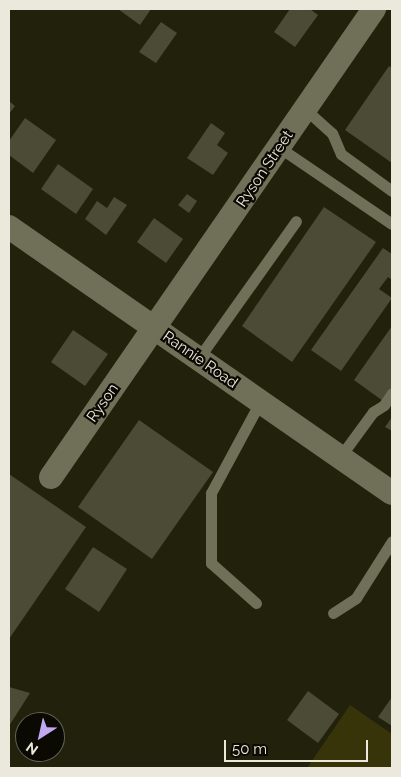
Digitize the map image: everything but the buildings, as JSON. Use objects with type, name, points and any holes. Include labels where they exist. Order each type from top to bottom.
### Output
[{"type":"street","name":"Ryson Street","points":[[154,329],[374,9]]},
{"type":"street","name":"Rannie Road","points":[[9,227],[392,493]]},
{"type":"street","name":"Ryson","points":[[51,477],[154,329]]},
{"type":"lane","points":[[305,109],[332,133],[341,154],[392,191]]},
{"type":"lane","points":[[280,148],[392,224]]},
{"type":"lane","points":[[198,359],[296,222]]},
{"type":"lane","points":[[340,457],[373,412],[384,405],[392,394]]},
{"type":"lane","points":[[256,603],[211,563],[211,493],[260,402]]},
{"type":"lane","points":[[333,614],[356,598],[392,541]]},
{"type":"shaded area","points":[[350,705],[392,734],[392,768],[307,768]]}]
